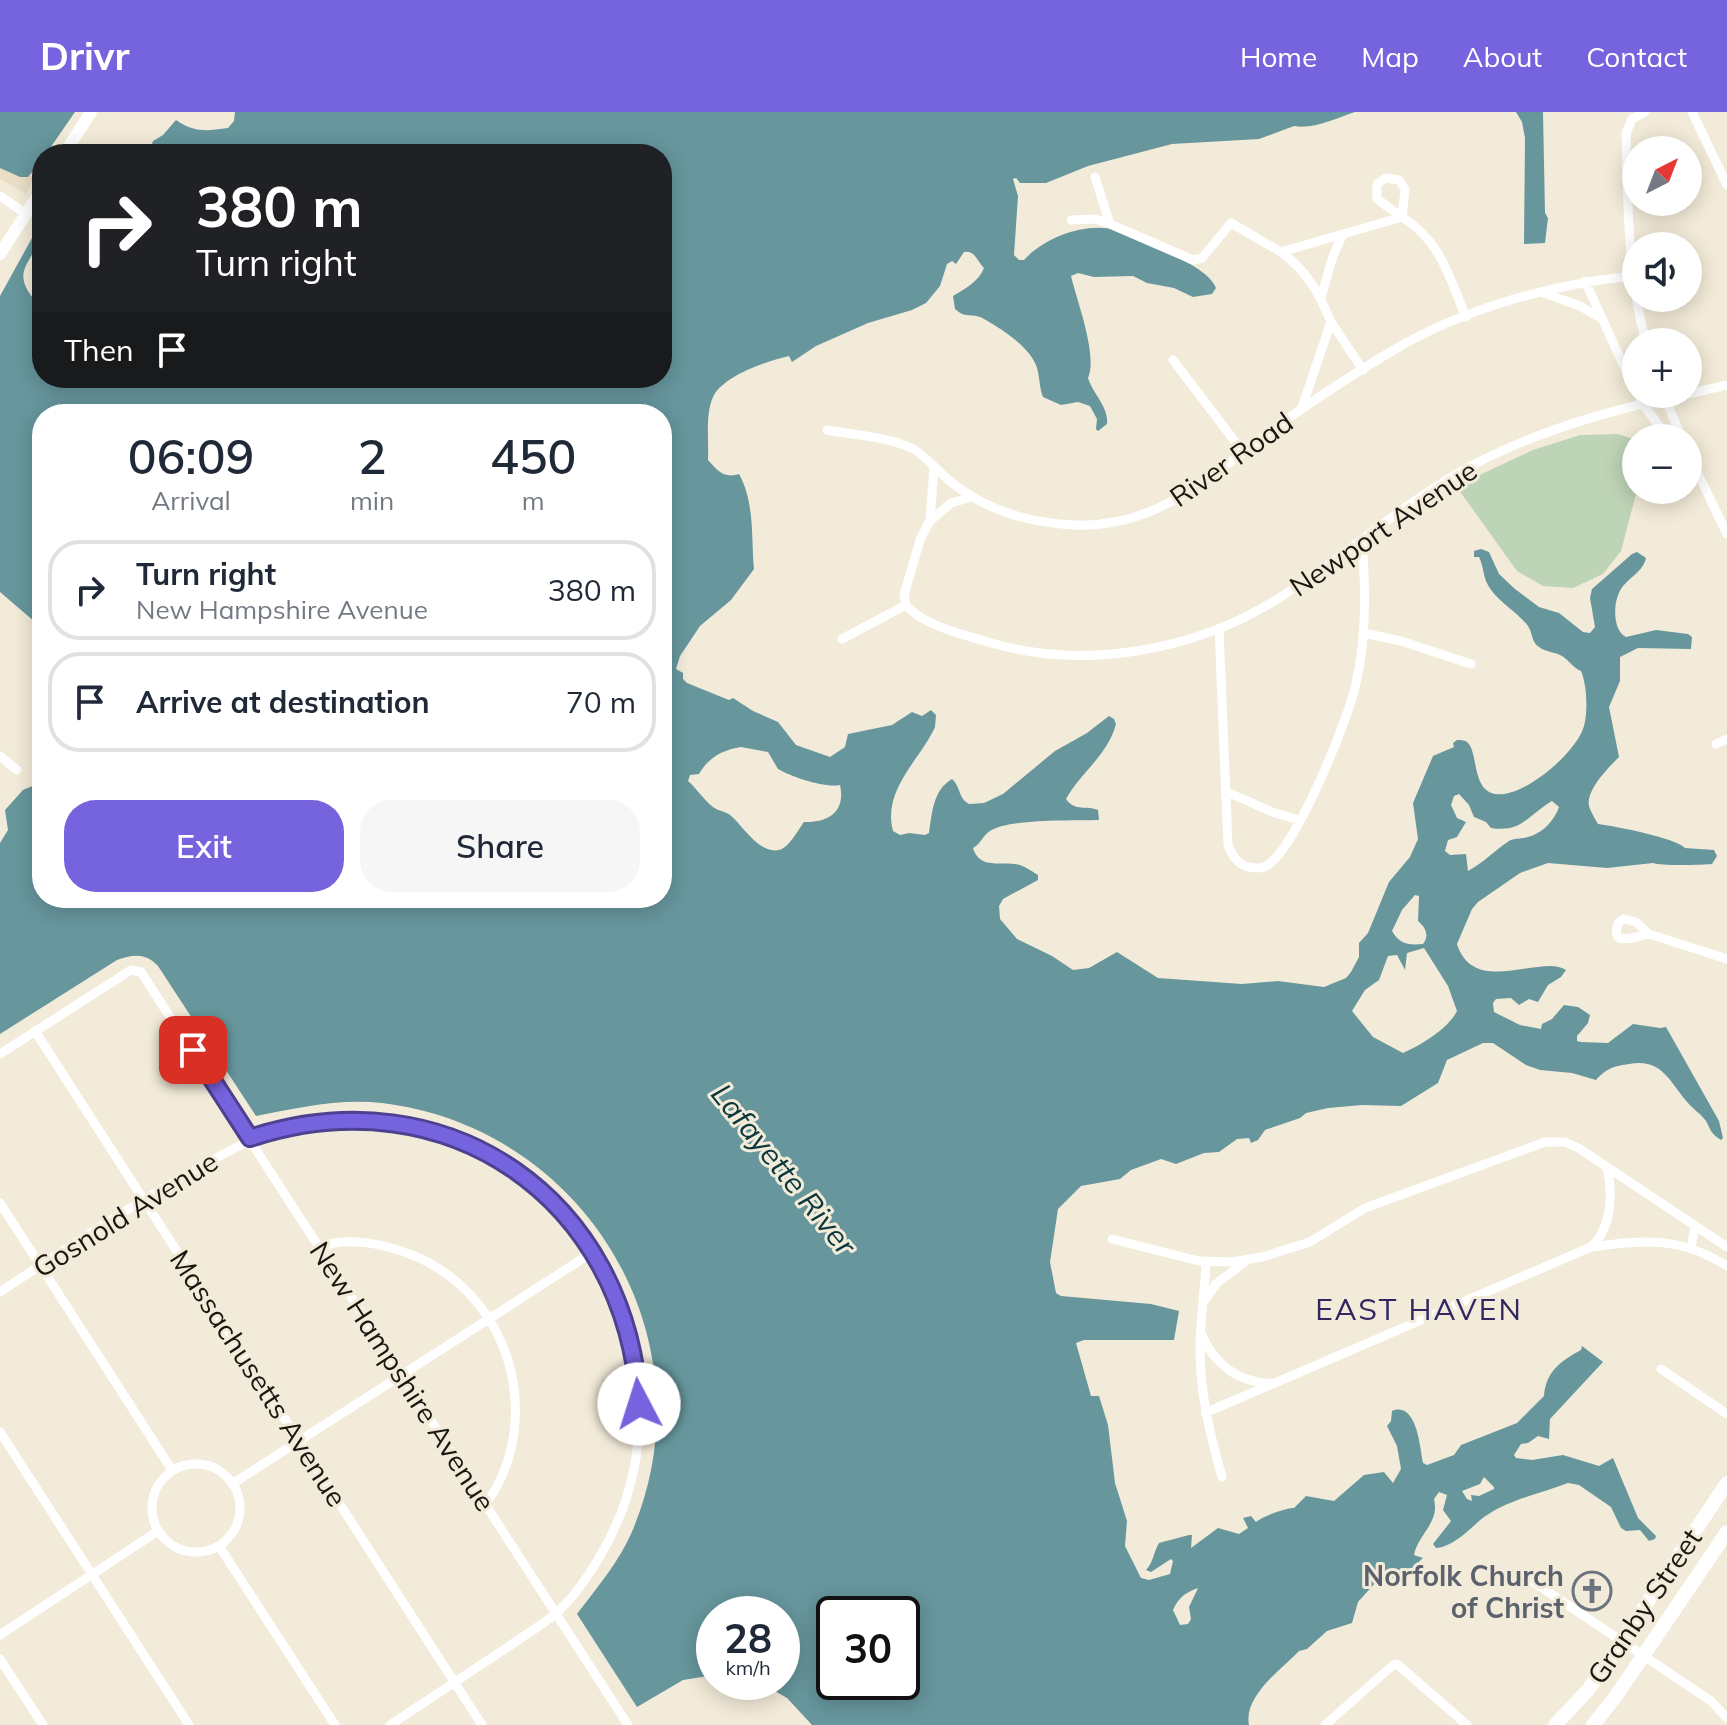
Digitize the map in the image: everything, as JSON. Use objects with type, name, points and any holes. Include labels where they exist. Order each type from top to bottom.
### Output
[{"type":"main road","points":[[70,144],[91,112]]},
{"type":"main road","points":[[0,254],[32,205]]},
{"type":"main road","name":"Granby Street","points":[[1555,1725],[1588,1690],[1727,1483]]},
{"type":"main road","name":"Granby Street","points":[[1593,1725],[1727,1532]]},
{"type":"street","points":[[1631,232],[1626,134],[1632,119],[1645,112]]},
{"type":"street","points":[[1692,112],[1727,185]]},
{"type":"street","points":[[1095,177],[1110,224]]},
{"type":"street","points":[[0,196],[26,214]]},
{"type":"street","points":[[1281,252],[1402,217],[1420,228],[1436,248],[1466,317]]},
{"type":"street","points":[[1071,220],[1095,219],[1193,260],[1202,258],[1231,223],[1281,252],[1305,272],[1321,297],[1331,322],[1363,370]]},
{"type":"street","points":[[1321,297],[1325,277],[1342,236]]},
{"type":"street","name":"River Road","points":[[827,430],[903,445],[922,455],[972,497],[991,507],[1039,522],[1108,523],[1153,511],[1179,499],[1301,410],[1393,350],[1466,317],[1541,292],[1585,281],[1622,277]]},
{"type":"street","points":[[1585,281],[1622,362]]},
{"type":"street","points":[[1541,292],[1580,306],[1602,319]]},
{"type":"street","points":[[1301,410],[1331,322]]},
{"type":"street","points":[[1173,360],[1243,452]]},
{"type":"street","name":"Newport Avenue","points":[[1702,391],[1727,385]]},
{"type":"street","name":"Newport Avenue","points":[[906,605],[919,616],[969,637],[1017,650],[1095,656],[1145,649],[1219,628],[1281,597],[1411,503],[1498,453],[1622,403]]},
{"type":"street","points":[[842,639],[906,605],[904,595],[920,540],[930,520],[934,468]]},
{"type":"street","points":[[1703,487],[1727,534]]},
{"type":"street","points":[[930,520],[951,503],[972,497]]},
{"type":"street","points":[[1219,628],[1228,845],[1242,864],[1266,867],[1284,849],[1350,708],[1363,633],[1365,584],[1362,541]]},
{"type":"street","points":[[1363,633],[1401,641],[1471,664]]},
{"type":"street","points":[[1716,744],[1727,739]]},
{"type":"street","points":[[0,756],[17,770]]},
{"type":"street","points":[[1225,791],[1272,812],[1299,820]]},
{"type":"street","points":[[1649,934],[1727,959]]},
{"type":"street","name":"New Hampshire Avenue","points":[[35,1031],[136,970],[144,976],[628,1725]]},
{"type":"street","points":[[0,1054],[35,1031]]},
{"type":"street","name":"Massachusetts Avenue","points":[[35,1031],[482,1725]]},
{"type":"street","name":"Gosnold Avenue","points":[[0,1292],[143,1200],[250,1138],[300,1124],[337,1120],[399,1123],[447,1135],[491,1156],[536,1187],[574,1226],[593,1252],[618,1299],[634,1351],[639,1404],[638,1439],[629,1485],[611,1535],[583,1583],[556,1613],[390,1725]]},
{"type":"street","points":[[1112,1239],[1206,1262],[1247,1260],[1310,1242],[1365,1208],[1555,1141],[1573,1145],[1727,1247]]},
{"type":"street","points":[[1591,1247],[1603,1233],[1607,1221],[1610,1189],[1607,1167]]},
{"type":"street","points":[[0,1203],[172,1470]]},
{"type":"street","points":[[1691,1248],[1695,1226]]},
{"type":"street","points":[[1205,1413],[1591,1247],[1649,1240],[1691,1248],[1727,1266]]},
{"type":"street","points":[[320,1247],[337,1243],[364,1243],[391,1247],[419,1257],[459,1283],[490,1319],[511,1366],[517,1413],[509,1460],[486,1504]]},
{"type":"street","points":[[232,1484],[593,1252]]},
{"type":"street","points":[[1203,1302],[1217,1283],[1247,1260]]},
{"type":"street","points":[[1206,1262],[1201,1332],[1205,1413],[1222,1477]]},
{"type":"street","points":[[1201,1332],[1213,1356],[1235,1374],[1247,1380],[1275,1382]]},
{"type":"street","points":[[1661,1369],[1727,1414]]},
{"type":"street","points":[[0,1432],[189,1725]]},
{"type":"street","points":[[200,1464],[219,1470],[232,1484],[239,1500],[239,1518],[232,1534],[219,1546],[202,1552],[185,1551],[169,1544],[153,1522],[152,1502],[158,1484],[172,1470],[200,1464]]},
{"type":"street","points":[[0,1635],[158,1531]]},
{"type":"street","points":[[219,1546],[335,1725]]},
{"type":"street","points":[[1529,1579],[1711,1701],[1727,1718]]},
{"type":"street","points":[[0,1659],[43,1725]]},
{"type":"street","points":[[1325,1725],[1393,1665],[1401,1666],[1467,1725]]},
{"type":"shaded area","points":[[0,154],[32,177],[32,182],[26,194],[0,179]]},
{"type":"green space","points":[[1580,435],[1622,435],[1622,504],[1633,504],[1621,551],[1603,574],[1573,588],[1543,586],[1517,571],[1456,486],[1533,450]]},
{"type":"water","points":[[0,112],[75,112],[53,144],[32,144],[32,172],[28,177],[20,177],[0,168]]},
{"type":"water","name":"Lafayette River","points":[[235,112],[1355,112],[1316,125],[1294,126],[1259,139],[1172,144],[1088,166],[1046,183],[1020,183],[1013,179],[1018,196],[1014,255],[1019,260],[1024,260],[1043,244],[1067,233],[1104,228],[1116,230],[1187,262],[1200,270],[1216,288],[1212,294],[1193,297],[1133,276],[1094,277],[1078,273],[1071,276],[1089,343],[1088,378],[1107,418],[1107,424],[1098,431],[1097,419],[1090,406],[1078,402],[1061,405],[1043,397],[1036,365],[1014,339],[980,317],[955,309],[953,296],[975,281],[984,268],[968,252],[964,252],[956,264],[952,261],[947,264],[940,286],[926,303],[868,323],[816,346],[792,362],[789,356],[769,362],[746,370],[726,382],[718,389],[711,404],[708,460],[725,474],[739,474],[744,485],[750,508],[754,569],[731,600],[700,626],[680,656],[676,669],[683,673],[687,683],[729,700],[733,698],[778,722],[796,745],[830,757],[845,747],[848,734],[892,725],[912,712],[922,716],[931,710],[936,715],[935,727],[904,776],[893,802],[893,831],[900,835],[929,833],[937,796],[952,779],[965,802],[984,803],[1003,794],[1055,751],[1109,716],[1116,724],[1107,745],[1066,799],[1077,807],[1098,810],[1099,820],[1013,824],[990,831],[973,848],[981,860],[1020,865],[1038,875],[1038,880],[1003,899],[999,906],[1000,919],[1017,939],[1073,970],[1089,968],[1117,952],[1158,978],[1242,984],[1278,981],[1324,987],[1346,978],[1351,972],[1359,957],[1359,943],[1368,933],[1389,882],[1410,857],[1418,839],[1413,803],[1433,756],[1454,747],[1453,743],[1457,740],[1466,741],[1482,786],[1495,794],[1507,794],[1534,782],[1547,772],[1571,748],[1584,726],[1586,698],[1581,671],[1562,656],[1536,645],[1528,626],[1490,588],[1474,551],[1481,549],[1489,552],[1499,574],[1539,607],[1559,613],[1583,632],[1590,633],[1595,627],[1590,598],[1592,589],[1632,554],[1637,552],[1646,558],[1618,594],[1615,615],[1618,628],[1626,637],[1656,630],[1688,634],[1692,637],[1691,649],[1638,648],[1620,657],[1620,681],[1609,707],[1619,757],[1594,786],[1589,806],[1598,824],[1658,837],[1685,848],[1714,850],[1717,856],[1712,864],[1700,865],[1653,863],[1607,868],[1548,863],[1520,873],[1478,902],[1457,944],[1466,960],[1478,968],[1509,971],[1555,966],[1566,970],[1548,985],[1538,1002],[1529,999],[1519,1005],[1511,998],[1496,999],[1494,1012],[1520,1025],[1541,1029],[1542,1024],[1552,1019],[1564,1005],[1578,1007],[1590,1015],[1588,1023],[1577,1036],[1577,1041],[1581,1042],[1608,1043],[1633,1024],[1666,1027],[1719,1121],[1723,1138],[1721,1140],[1713,1134],[1704,1118],[1664,1073],[1649,1064],[1615,1067],[1596,1080],[1572,1073],[1540,1070],[1526,1065],[1493,1043],[1483,1043],[1447,1060],[1438,1083],[1401,1106],[1362,1105],[1306,1113],[1265,1130],[1258,1140],[1251,1143],[1249,1138],[1237,1139],[1219,1152],[1204,1153],[1176,1164],[1161,1159],[1131,1170],[1120,1179],[1081,1186],[1058,1209],[1050,1262],[1056,1293],[1061,1296],[1151,1304],[1179,1311],[1174,1340],[1084,1340],[1076,1343],[1091,1396],[1099,1396],[1108,1425],[1115,1483],[1127,1521],[1125,1546],[1141,1578],[1149,1580],[1170,1574],[1171,1559],[1151,1572],[1146,1570],[1159,1543],[1192,1535],[1191,1548],[1218,1528],[1239,1534],[1248,1528],[1243,1518],[1251,1516],[1256,1522],[1294,1508],[1306,1496],[1334,1501],[1364,1475],[1384,1472],[1393,1483],[1401,1469],[1397,1446],[1387,1426],[1392,1411],[1400,1410],[1412,1419],[1423,1463],[1427,1465],[1454,1455],[1461,1445],[1517,1423],[1544,1396],[1551,1373],[1582,1346],[1603,1362],[1550,1419],[1549,1439],[1538,1436],[1521,1444],[1514,1455],[1532,1460],[1563,1455],[1599,1466],[1613,1458],[1638,1518],[1656,1536],[1655,1539],[1649,1541],[1640,1530],[1626,1531],[1621,1528],[1611,1507],[1579,1485],[1568,1483],[1499,1508],[1453,1542],[1436,1548],[1433,1544],[1451,1521],[1443,1510],[1447,1495],[1439,1492],[1434,1499],[1434,1515],[1414,1555],[1423,1558],[1406,1574],[1376,1582],[1358,1602],[1352,1623],[1327,1631],[1307,1649],[1299,1651],[1258,1694],[1249,1714],[1249,1725],[812,1725],[789,1700],[800,1700],[800,1596],[696,1596],[696,1678],[683,1680],[637,1707],[577,1614],[626,1545],[653,1462],[656,1390],[643,1320],[615,1256],[573,1200],[519,1154],[455,1121],[366,1102],[319,1105],[256,1116],[158,966],[144,957],[117,960],[0,1034],[0,843],[8,830],[5,810],[23,790],[32,786],[32,908],[672,908],[672,404],[32,404],[32,619],[0,592],[0,296],[32,238],[32,254],[26,265],[24,283],[32,296],[32,388],[672,388],[672,144],[152,144],[176,120],[195,129],[228,128],[234,121]],"holes":[[[734,748],[768,752],[778,769],[784,772],[817,783],[840,785],[838,809],[828,818],[804,822],[790,842],[779,850],[764,848],[730,815],[709,804],[688,781],[690,775],[699,774],[716,756]],[[1459,794],[1474,817],[1491,828],[1518,825],[1552,801],[1559,807],[1543,829],[1528,837],[1509,841],[1468,871],[1466,854],[1450,855],[1445,851],[1448,840],[1457,837],[1466,822],[1457,818],[1451,805],[1454,796]],[[1415,895],[1419,896],[1418,921],[1426,934],[1423,944],[1405,943],[1392,931],[1402,910]],[[1424,948],[1448,986],[1457,1011],[1441,1030],[1403,1053],[1373,1037],[1352,1011],[1365,990],[1379,980],[1388,956],[1397,955],[1405,970],[1407,953]],[[1484,1477],[1494,1489],[1479,1496],[1471,1495],[1472,1501],[1467,1499],[1462,1491],[1480,1484]],[[1198,1588],[1189,1607],[1191,1619],[1188,1624],[1180,1625],[1173,1610],[1180,1599]]]},
{"type":"water","points":[[1516,112],[1543,112],[1545,213],[1548,218],[1545,243],[1524,244],[1525,138]]},
{"type":"place","name":"Norfolk Church of Christ","points":[[1592,1591]]},
{"type":"district","name":"EAST HAVEN","points":[[1419,1309]]},
{"type":"route","points":[[193,1050],[250,1138],[312,1122],[399,1123],[469,1144],[516,1171],[574,1226],[606,1275],[618,1299],[634,1351],[639,1404]]}]
